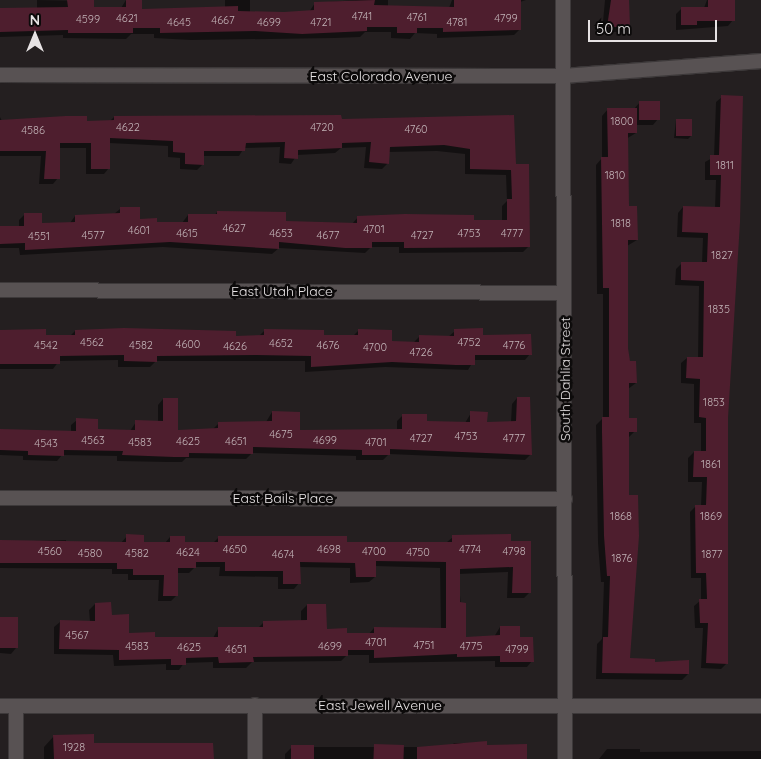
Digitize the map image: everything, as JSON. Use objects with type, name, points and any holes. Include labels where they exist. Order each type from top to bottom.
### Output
[{"type":"street","name":"South Dahlia Street","points":[[563,0],[565,759]]},
{"type":"street","name":"East Colorado Avenue","points":[[0,76],[563,76],[761,61]]},
{"type":"street","name":"East Utah Place","points":[[0,290],[564,293]]},
{"type":"street","name":"East Bails Place","points":[[0,498],[565,499]]},
{"type":"street","points":[[255,705],[255,759]]},
{"type":"street","name":"East Jewell Avenue","points":[[0,706],[761,706]]},
{"type":"street","points":[[16,706],[16,759]]},
{"type":"building","points":[[67,0],[94,0],[94,7],[126,7],[126,0],[142,0],[142,9],[238,6],[238,11],[284,12],[314,10],[314,2],[375,0],[374,5],[454,7],[454,0],[521,0],[521,30],[443,32],[443,28],[417,28],[417,33],[397,33],[397,27],[367,27],[367,31],[302,34],[255,31],[160,33],[160,28],[133,28],[133,33],[68,33],[68,30],[0,32],[0,8],[68,7]]},
{"type":"building","points":[[611,0],[629,0],[630,27],[607,27]]},
{"type":"building","points":[[708,0],[735,0],[735,21],[697,21],[697,25],[681,25],[681,7],[708,7]]},
{"type":"building","points":[[721,95],[743,96],[740,222],[728,418],[728,664],[706,663],[708,623],[700,623],[699,599],[707,599],[706,573],[696,573],[695,505],[706,505],[707,477],[693,477],[694,451],[706,451],[706,418],[699,417],[700,379],[686,378],[687,357],[703,357],[704,281],[681,280],[681,262],[707,262],[708,233],[682,232],[683,206],[720,207],[721,175],[710,175],[710,155],[719,155]]},
{"type":"building","points":[[639,101],[660,101],[660,120],[639,120]]},
{"type":"building","points":[[607,108],[637,108],[637,133],[628,133],[629,206],[637,206],[638,240],[628,240],[628,348],[630,361],[636,361],[637,383],[629,383],[629,418],[637,418],[637,432],[629,432],[629,495],[638,495],[639,536],[630,658],[655,659],[655,662],[689,660],[689,674],[602,673],[603,637],[608,637],[610,576],[607,576],[604,536],[602,432],[602,417],[609,417],[609,288],[603,288],[601,157],[608,157]]},
{"type":"building","points":[[341,115],[342,119],[514,115],[516,164],[529,164],[530,247],[404,248],[404,242],[372,242],[372,248],[345,248],[279,242],[279,249],[170,242],[25,250],[25,243],[0,244],[0,226],[24,226],[24,213],[42,213],[42,223],[75,222],[75,215],[120,213],[120,207],[140,207],[140,219],[157,218],[157,222],[188,222],[188,214],[217,214],[217,211],[286,212],[286,221],[357,223],[357,216],[405,214],[474,215],[474,220],[507,220],[507,199],[512,199],[511,170],[470,169],[470,149],[444,145],[390,147],[389,164],[369,162],[371,142],[342,143],[342,148],[298,150],[298,159],[284,158],[285,142],[246,143],[245,151],[204,151],[204,165],[185,164],[185,153],[173,152],[173,141],[110,138],[110,169],[91,169],[91,143],[60,143],[60,179],[44,179],[46,151],[0,151],[0,120],[66,116],[87,116],[87,121],[114,120],[114,116]]},
{"type":"building","points":[[676,119],[692,119],[692,136],[676,136]]},
{"type":"building","points":[[124,328],[236,331],[236,336],[264,335],[264,329],[324,330],[324,335],[358,335],[358,329],[392,330],[392,341],[419,342],[419,335],[454,336],[454,329],[483,328],[483,335],[531,334],[532,355],[475,355],[475,365],[392,362],[311,367],[311,356],[256,355],[157,356],[157,362],[124,361],[124,355],[60,356],[60,364],[0,364],[0,330],[46,329],[46,335],[75,335],[75,330]]},
{"type":"building","points":[[517,397],[530,397],[532,455],[390,449],[390,455],[362,455],[362,450],[253,447],[253,454],[189,453],[189,457],[174,457],[122,455],[123,451],[64,450],[64,456],[28,455],[28,451],[0,450],[0,429],[76,431],[76,418],[98,419],[98,429],[135,430],[135,420],[163,421],[163,398],[178,398],[178,430],[218,428],[218,422],[272,421],[272,411],[300,412],[300,430],[402,429],[402,414],[427,414],[427,421],[470,422],[470,411],[488,412],[487,422],[516,421]]},
{"type":"building","points":[[126,534],[144,535],[144,542],[170,542],[170,536],[185,536],[185,542],[218,542],[218,536],[347,536],[347,542],[452,542],[452,535],[511,534],[511,541],[531,541],[531,593],[512,593],[513,567],[460,569],[460,602],[466,603],[466,637],[500,635],[500,626],[520,626],[520,637],[533,637],[534,662],[500,662],[500,656],[457,657],[457,654],[374,658],[374,650],[348,650],[348,656],[253,657],[254,662],[219,663],[218,657],[186,658],[186,665],[171,665],[171,659],[119,660],[119,650],[59,649],[60,620],[95,621],[95,603],[111,602],[112,615],[129,614],[129,633],[155,632],[155,637],[218,637],[218,627],[263,627],[263,621],[307,620],[307,604],[326,604],[327,629],[347,628],[347,633],[374,633],[374,627],[446,628],[446,562],[376,561],[376,577],[356,577],[355,563],[300,562],[301,584],[283,584],[283,571],[225,571],[225,562],[196,562],[196,568],[178,568],[178,596],[163,596],[164,575],[133,575],[133,569],[117,569],[117,563],[0,563],[0,540],[126,542]]},
{"type":"building","points":[[0,617],[18,617],[18,648],[0,648]]},
{"type":"building","points":[[94,734],[94,743],[213,743],[214,759],[54,759],[53,735]]},
{"type":"building","points":[[487,741],[487,745],[527,744],[527,759],[417,759],[417,747]]},
{"type":"building","points":[[374,744],[404,745],[403,759],[373,759]]},
{"type":"building","points":[[291,745],[314,745],[314,759],[291,759]]}]
